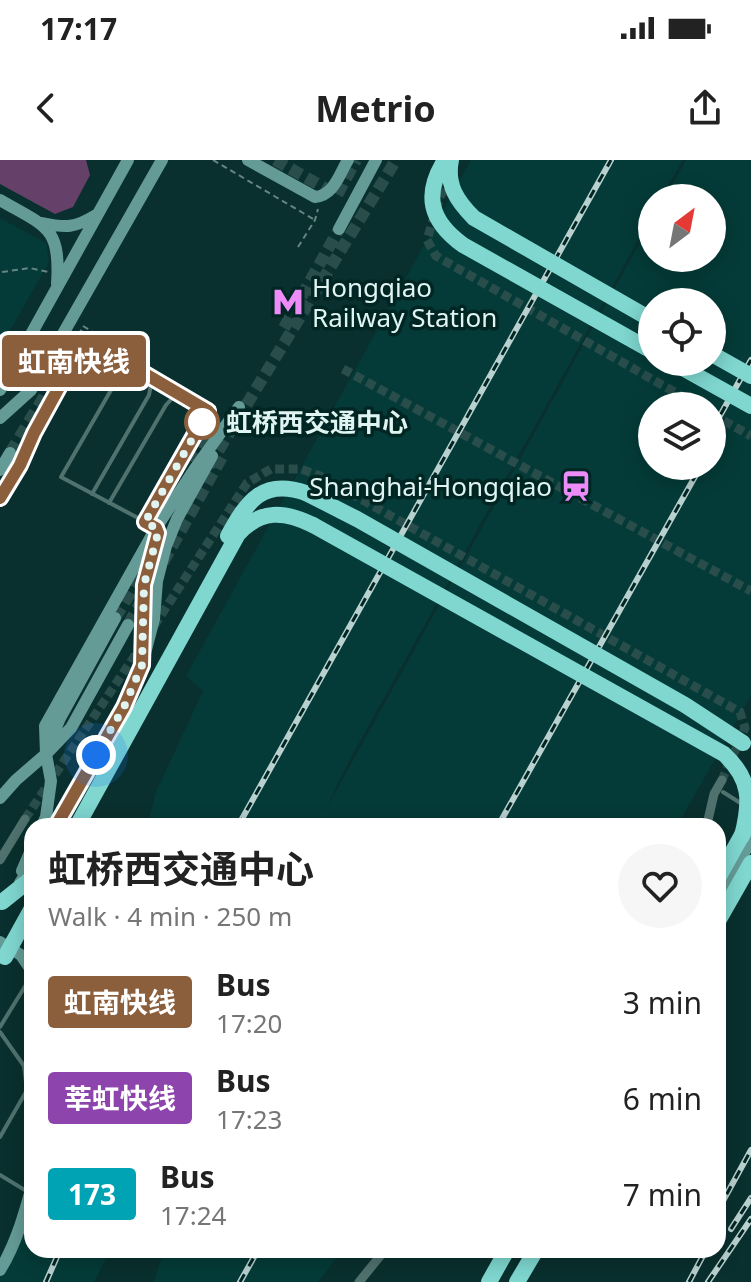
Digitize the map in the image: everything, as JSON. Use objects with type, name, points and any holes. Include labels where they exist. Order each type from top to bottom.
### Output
[{"type":"highway","points":[[445,160],[433,182],[432,194],[436,216],[451,236],[638,343]]},
{"type":"highway","points":[[451,160],[451,186],[456,198],[474,218],[638,312]]},
{"type":"highway","points":[[726,362],[751,376]]},
{"type":"highway","points":[[697,376],[751,406]]},
{"type":"highway","points":[[220,565],[224,543],[245,507],[256,496],[280,487],[306,493],[685,705],[751,748]]},
{"type":"highway","points":[[81,818],[238,534],[253,520],[271,515],[289,515],[313,525],[724,754],[735,763],[748,784],[750,807],[746,838]]},
{"type":"highway","points":[[726,867],[746,838],[751,817]]},
{"type":"highway","points":[[726,907],[751,863]]},
{"type":"highway","points":[[4,903],[24,885]]},
{"type":"highway","points":[[0,965],[24,922]]},
{"type":"highway","points":[[489,1282],[502,1258]]},
{"type":"highway","points":[[516,1282],[530,1258]]},
{"type":"street","points":[[0,390],[128,160]]},
{"type":"street","points":[[0,418],[31,390],[162,160]]},
{"type":"street","points":[[248,160],[315,197],[322,197],[331,191],[348,160]]},
{"type":"street","points":[[339,229],[376,160]]},
{"type":"street","points":[[0,200],[38,222],[56,241],[59,260],[57,287]]},
{"type":"street","points":[[38,222],[63,227],[81,224],[99,213]]},
{"type":"street","points":[[46,818],[51,781],[45,726],[150,525],[239,407],[177,519],[166,546],[157,581],[154,619],[142,665],[124,707],[61,818]]},
{"type":"street","points":[[0,470],[10,453]]},
{"type":"street","points":[[46,754],[60,718],[115,618]]},
{"type":"street","points":[[0,798],[71,728],[128,625]]},
{"type":"street","points":[[708,818],[714,794],[722,780]]},
{"type":"street","points":[[0,860],[24,821]]},
{"type":"street","points":[[726,882],[746,838]]},
{"type":"street","points":[[0,916],[24,864]]},
{"type":"street","points":[[4,903],[24,875]]},
{"type":"street","points":[[0,942],[24,960]]},
{"type":"street","points":[[0,1270],[24,1210]]},
{"type":"street","points":[[359,1282],[378,1258]]},
{"type":"lane","points":[[0,498],[80,349],[89,344],[96,345],[208,411],[150,525]]},
{"type":"lane","points":[[119,359],[122,371],[61,477],[150,525],[158,533],[144,585],[142,665]]},
{"type":"lane","points":[[92,494],[149,395],[151,385],[147,376]]},
{"type":"lane","points":[[109,503],[166,405],[178,393]]},
{"type":"lane","points":[[723,792],[751,809]]},
{"type":"lane","points":[[24,987],[0,1029],[24,1066]]},
{"type":"lane","points":[[0,1137],[24,1095]]},
{"type":"lane","points":[[0,1175],[24,1186]]},
{"type":"path","points":[[213,160],[315,220]]},
{"type":"path","points":[[298,247],[315,220],[322,197]]},
{"type":"path","points":[[2,272],[30,268],[58,274]]},
{"type":"path","points":[[83,326],[96,334]]},
{"type":"path","points":[[80,330],[94,338]]},
{"type":"shaded area","points":[[0,160],[86,160],[90,175],[73,207],[55,214],[0,184]]},
{"type":"shaded area","points":[[471,160],[683,160],[669,184],[638,184],[638,240],[349,761],[325,811],[638,246],[638,272],[726,272],[726,184],[673,184],[686,160],[751,160],[751,696],[682,818],[149,818],[156,792],[203,691],[186,676]]},
{"type":"shaded area","points":[[0,218],[46,243],[49,262],[0,348]]},
{"type":"shaded area","points":[[24,1212],[24,1258],[106,1258],[94,1282],[0,1282],[0,1274]]},
{"type":"shaded area","points":[[162,1258],[337,1258],[318,1282],[154,1282]]},
{"type":"tunnel","points":[[275,160],[337,195],[356,160]]},
{"type":"tunnel","points":[[209,466],[396,160]]},
{"type":"tunnel","points":[[450,177],[440,197],[427,240],[436,256],[674,392]]},
{"type":"tunnel","points":[[284,328],[339,229]]},
{"type":"tunnel","points":[[10,453],[76,344],[86,343],[211,415],[213,424],[194,463]]},
{"type":"tunnel","points":[[343,369],[751,591]]},
{"type":"tunnel","points":[[726,422],[751,436]]},
{"type":"tunnel","points":[[128,625],[222,457]]},
{"type":"tunnel","points":[[154,626],[247,483],[271,469],[301,469],[318,475],[740,712],[745,728],[722,780]]},
{"type":"tunnel","points":[[115,618],[168,532]]},
{"type":"tunnel","points":[[26,818],[146,639]]},
{"type":"railway","points":[[242,818],[611,160]]},
{"type":"railway","points":[[726,405],[751,360]]},
{"type":"railway","points":[[503,818],[693,480]]},
{"type":"railway","points":[[726,1195],[751,1150]]},
{"type":"railway","points":[[731,1229],[751,1198]]},
{"type":"railway","points":[[726,1256],[751,1219]]},
{"type":"railway","points":[[46,1282],[56,1258]]},
{"type":"railway","points":[[240,1282],[254,1258]]},
{"type":"railway","points":[[689,1282],[702,1258]]},
{"type":"railway","points":[[708,1282],[724,1258]]},
{"type":"bus line","name":"虹南快线","points":[[0,498],[80,349],[89,344],[96,345],[208,411],[145,522],[156,528],[158,533],[144,585],[142,665],[124,707],[61,818]]},
{"type":"place","name":"Hongqiao Railway Station","points":[[288,302]]},
{"type":"place","name":"虹桥西交通中心","points":[[202,422]]},
{"type":"place","name":"Shanghai-Hongqiao","points":[[576,486]]},
{"type":"route","points":[[96,755],[124,707],[142,665],[144,585],[158,533],[156,528],[145,522],[202,422]]}]
